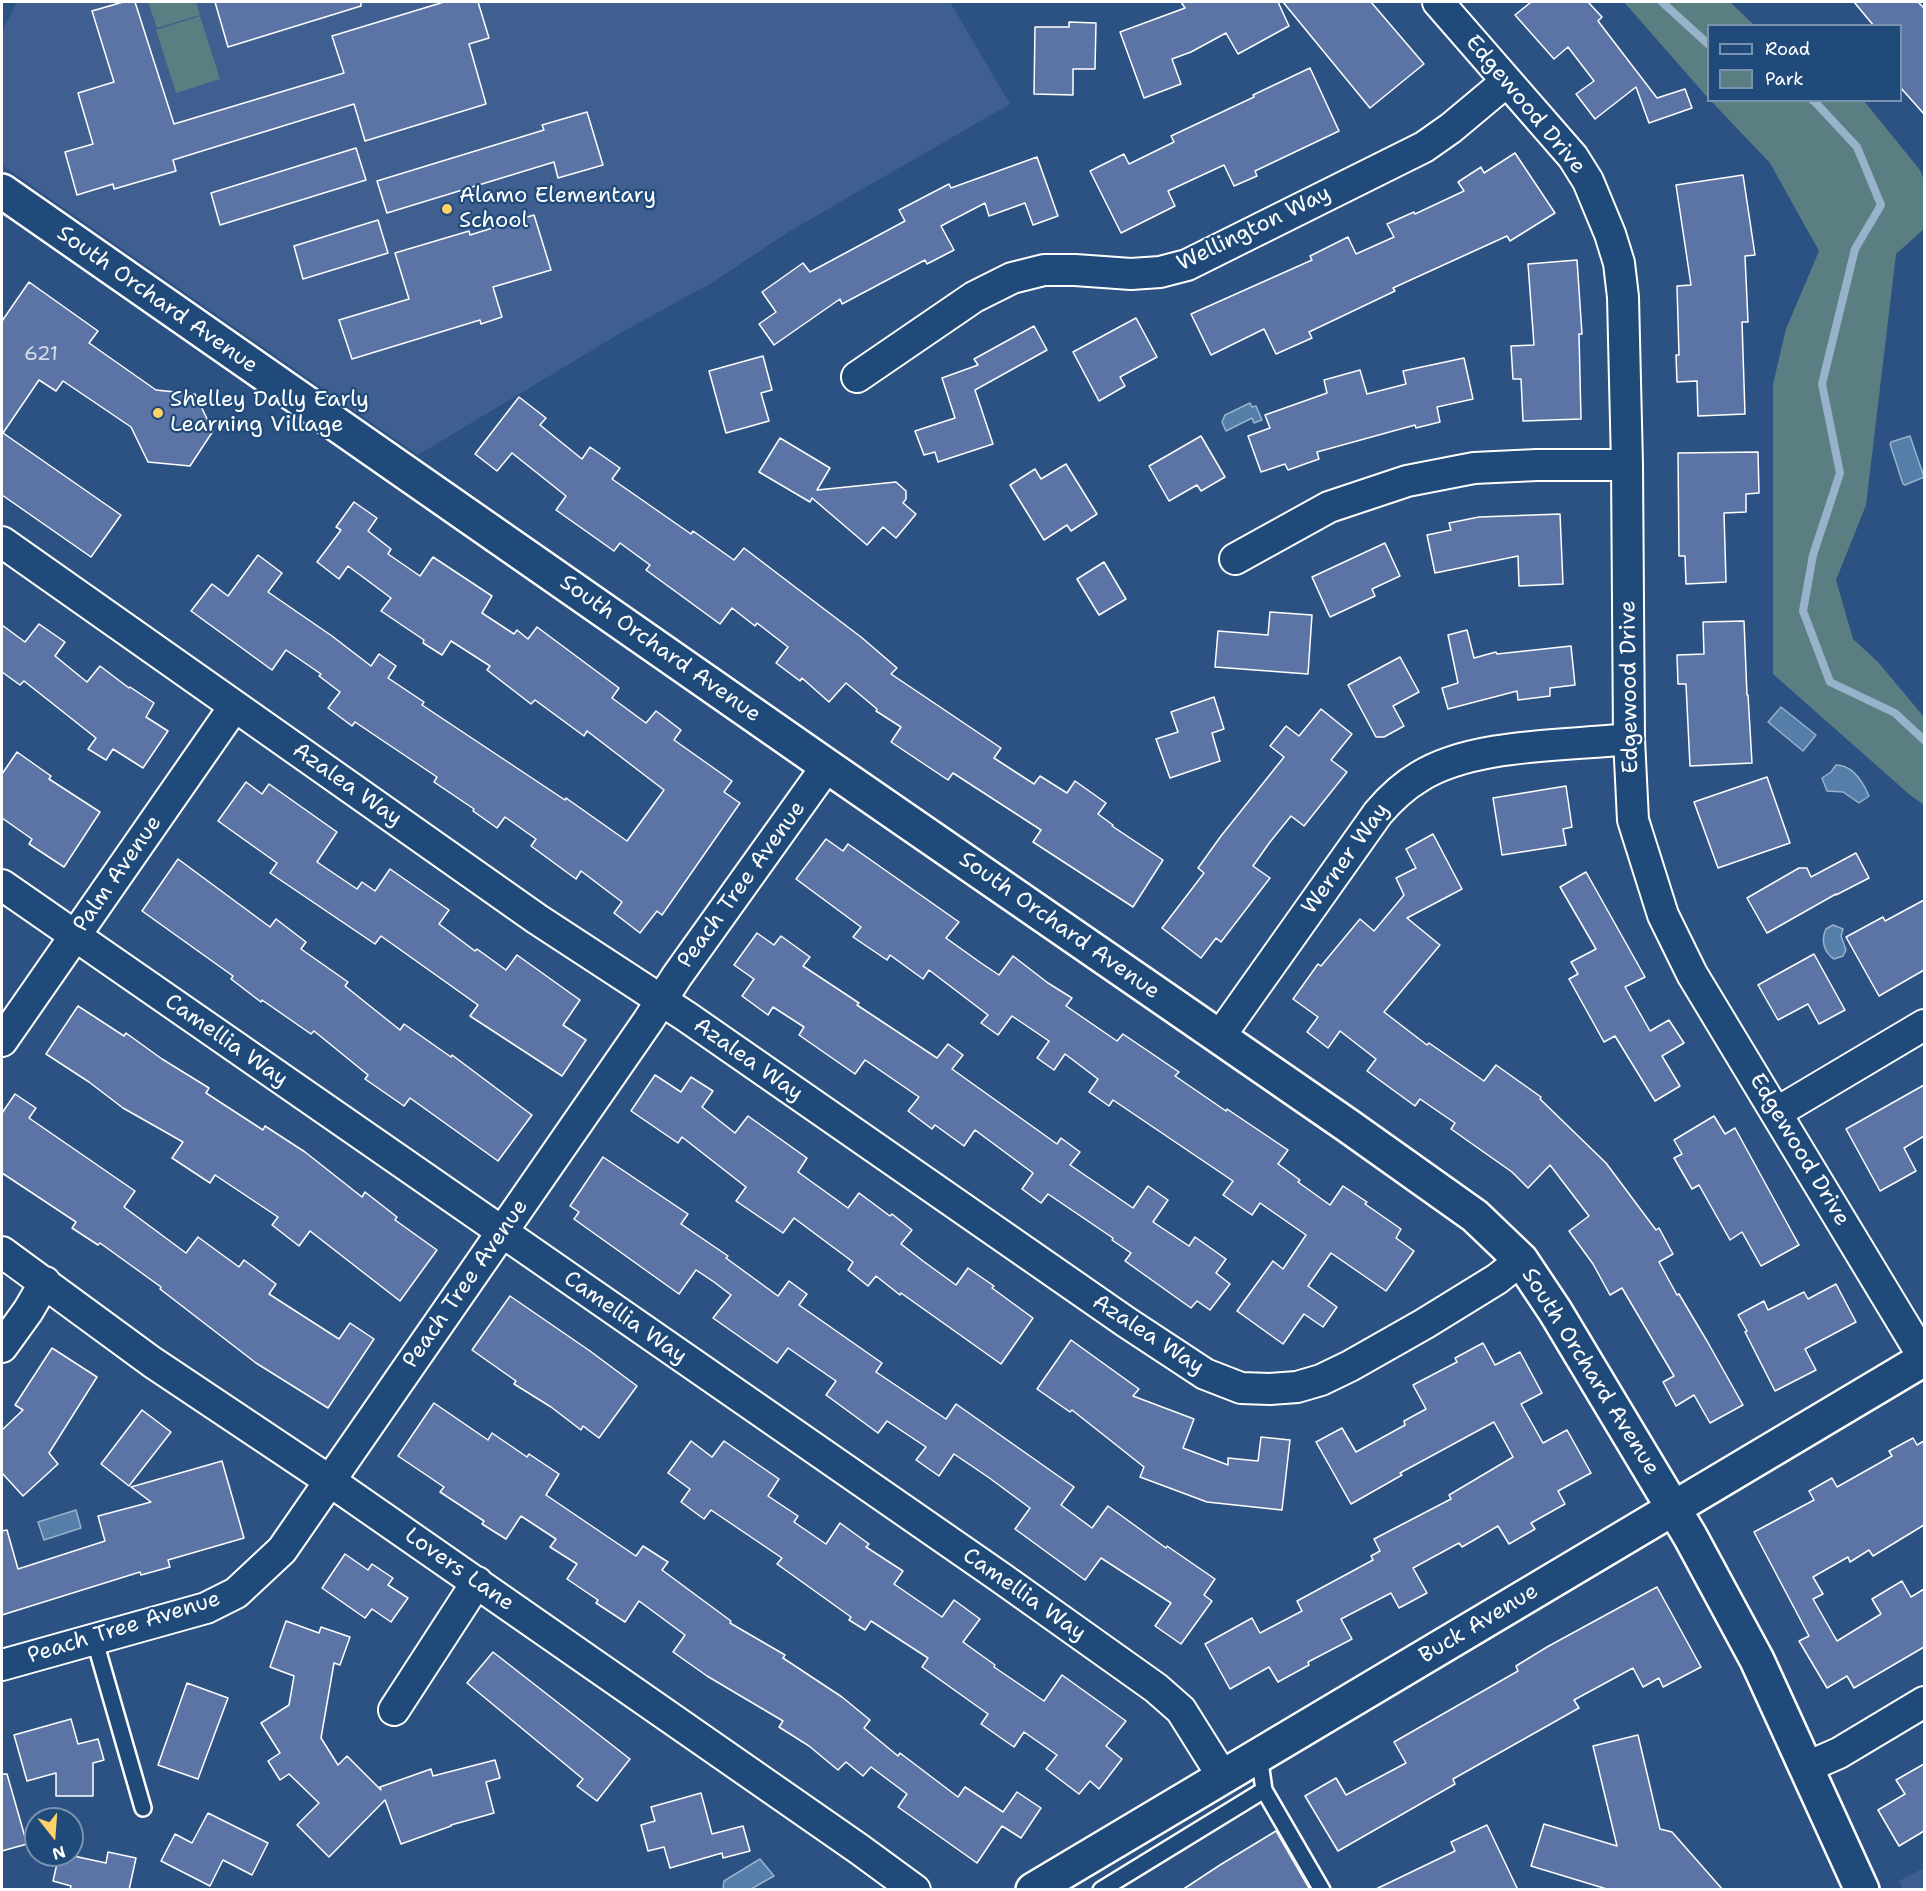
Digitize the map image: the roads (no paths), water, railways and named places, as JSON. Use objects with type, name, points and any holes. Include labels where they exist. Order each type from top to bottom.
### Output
[{"type":"street","name":"Edgewood Drive","points":[[1438,2],[1573,157],[1588,181],[1610,234],[1619,263],[1623,297],[1629,739],[1633,819],[1663,915],[1692,974],[1924,1358]]},
{"type":"street","name":"Wellington Way","points":[[857,377],[974,297],[1012,278],[1044,270],[1131,274],[1160,272],[1186,266],[1424,147],[1451,128],[1506,82]]},
{"type":"street","name":"South Orchard Avenue","points":[[2,192],[827,766],[1220,1036],[1475,1216],[1521,1260],[1555,1311],[1674,1509],[1757,1660],[1862,1890]]},
{"type":"street","points":[[1235,559],[1329,507],[1407,481],[1474,468],[1627,465]]},
{"type":"street","name":"Azalea Way","points":[[2,542],[537,919],[662,1000],[1126,1322],[1205,1374],[1241,1388],[1297,1387],[1321,1380],[1350,1366],[1495,1281],[1521,1260]]},
{"type":"street","name":"Palm Avenue","points":[[2,1041],[234,706]]},
{"type":"street","name":"Werner Way","points":[[1220,1036],[1377,813],[1398,791],[1420,776],[1445,764],[1487,752],[1629,739]]},
{"type":"street","name":"Peach Tree Avenue","points":[[2,1665],[206,1608],[236,1593],[282,1550],[677,976],[827,766]]},
{"type":"street","name":"Camellia Way","points":[[2,885],[1000,1577],[1156,1688],[1181,1710],[1223,1777]]},
{"type":"street","points":[[1776,1113],[1924,1025]]},
{"type":"street","name":"Lovers Lane","points":[[2,1252],[152,1362],[477,1582],[915,1890]]},
{"type":"street","points":[[2,1347],[45,1282]]},
{"type":"street","name":"Buck Avenue","points":[[1033,1890],[1924,1358]]},
{"type":"street","points":[[394,1710],[477,1582]]},
{"type":"street","points":[[1807,1767],[1839,1753],[1924,1702]]},
{"type":"lane","points":[[94,1638],[143,1808]]},
{"type":"lane","points":[[1259,1755],[1264,1790],[1322,1890]]},
{"type":"lane","points":[[1101,1890],[1264,1790]]},
{"type":"waterway","points":[[1662,2],[1707,43]]},
{"type":"waterway","points":[[1815,102],[1857,147],[1881,205],[1855,249],[1822,384],[1840,473],[1813,555],[1803,611],[1830,682],[1895,713],[1924,740]]},
{"type":"place","name":"Alamo Elementary School","points":[[447,209]]},
{"type":"place","name":"Shelley Dally Early Learning Village","points":[[158,413]]}]
